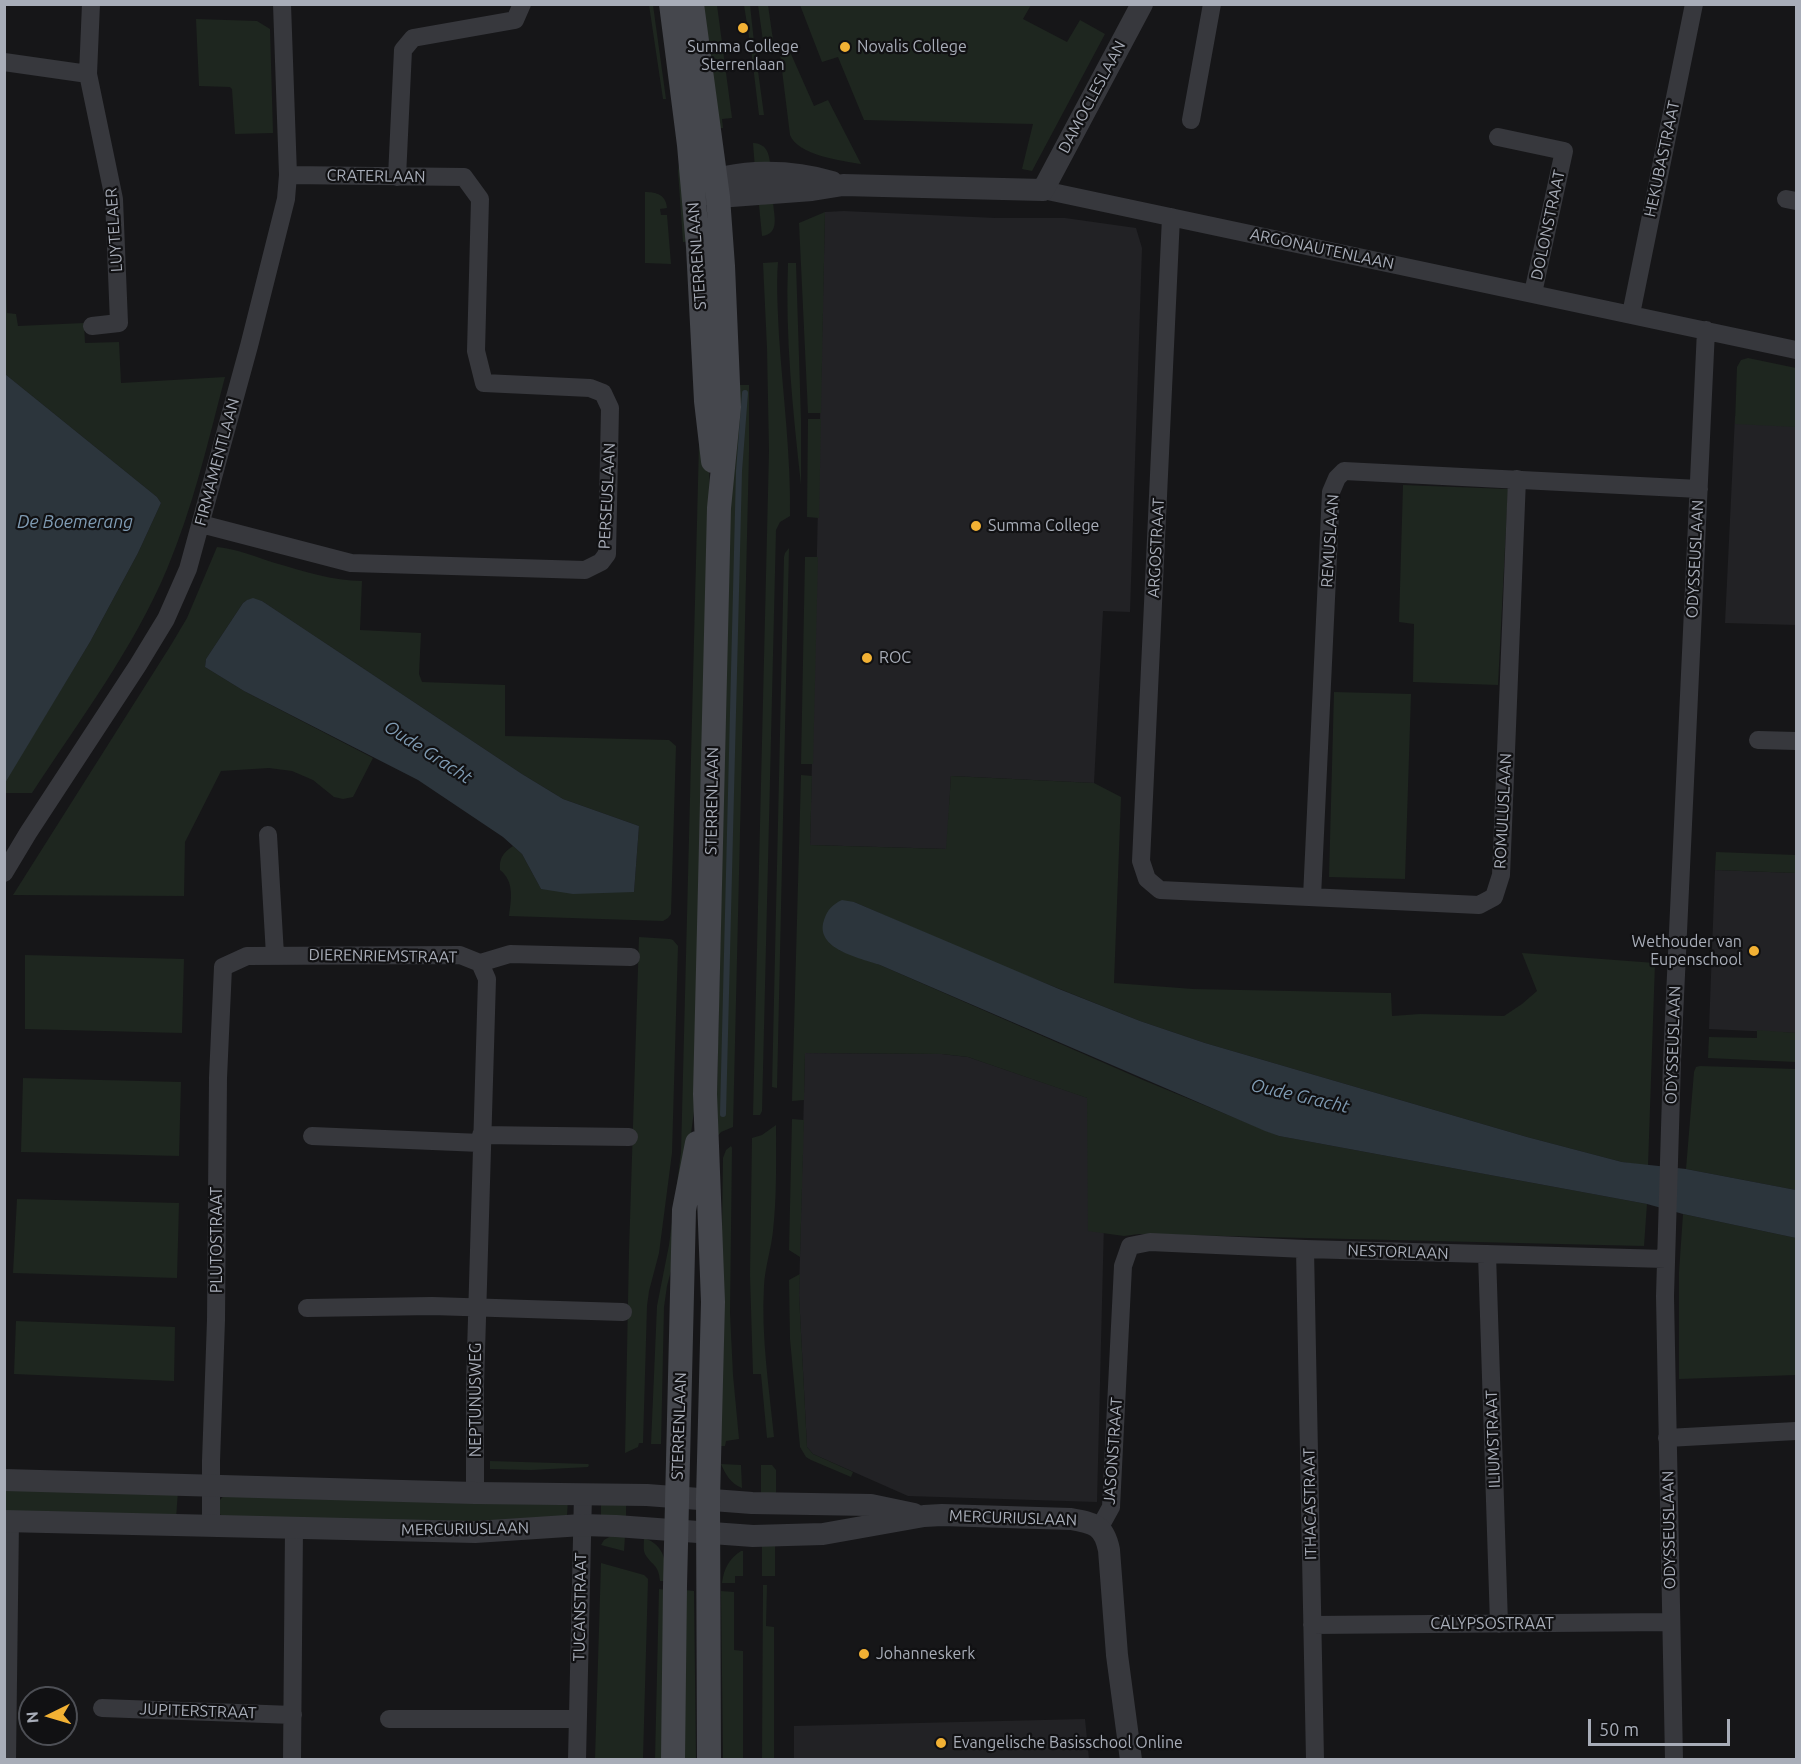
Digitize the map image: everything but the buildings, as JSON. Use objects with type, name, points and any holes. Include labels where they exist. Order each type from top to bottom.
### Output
[{"type":"main road","name":"STERRENLAAN","points":[[671,4],[688,134],[706,401],[719,508]]},
{"type":"main road","name":"STERRENLAAN","points":[[692,4],[717,187],[729,407],[719,508],[705,1094],[713,1302],[708,1499],[709,1760]]},
{"type":"main road","name":"STERRENLAAN","points":[[673,1760],[684,1210],[705,1094]]},
{"type":"street","name":"LUYTELAER","points":[[91,4],[88,74],[114,199],[119,323],[92,326]]},
{"type":"street","name":"FIRMAMENTLAAN","points":[[4,873],[166,619],[188,569],[283,209],[288,175],[282,4]]},
{"type":"street","points":[[397,177],[403,50],[413,38],[515,20],[522,4]]},
{"type":"street","name":"DAMOCLESLAAN","points":[[1043,190],[1142,4]]},
{"type":"street","points":[[1191,120],[1212,4]]},
{"type":"street","name":"HEKUBASTRAAT","points":[[1631,314],[1695,4]]},
{"type":"street","points":[[4,62],[88,74]]},
{"type":"street","name":"DOLONSTRAAT","points":[[1498,137],[1564,151],[1533,293]]},
{"type":"street","name":"ARGONAUTENLAAN","points":[[693,189],[717,187],[746,174],[786,174],[811,176],[843,185],[1043,190],[1797,350]]},
{"type":"street","name":"CRATERLAAN","points":[[288,175],[464,177]]},
{"type":"street","name":"PERSEUSLAAN","points":[[201,524],[351,563],[585,570],[601,562],[607,554],[610,408],[603,393],[590,388],[483,383],[476,351],[480,199],[464,177]]},
{"type":"street","name":"ARGOSTRAAT","points":[[1147,879],[1141,861],[1171,217]]},
{"type":"street","name":"ODYSSEUSLAAN","points":[[1674,1760],[1667,1438],[1666,1259],[1672,1061],[1706,330]]},
{"type":"street","name":"REMUSLAAN","points":[[1312,897],[1331,492],[1337,478],[1344,471],[1699,489]]},
{"type":"street","name":"ROMULUSLAAN","points":[[1147,879],[1160,890],[1479,904],[1494,897],[1501,875],[1517,479]]},
{"type":"street","points":[[1758,740],[1797,741]]},
{"type":"street","points":[[268,835],[275,955]]},
{"type":"street","name":"DIERENRIEMSTRAAT","points":[[234,961],[247,956],[275,955],[460,955],[480,963],[510,954],[631,957]]},
{"type":"street","name":"PLUTOSTRAAT","points":[[211,1526],[218,1078],[223,967],[234,961]]},
{"type":"street","name":"NEPTUNUSWEG","points":[[475,1493],[475,1386],[487,979],[480,963]]},
{"type":"street","points":[[312,1136],[481,1139],[629,1137]]},
{"type":"street","name":"NESTORLAAN","points":[[1130,1246],[1150,1242],[1305,1249],[1666,1259]]},
{"type":"street","name":"JASONSTRAAT","points":[[1130,1246],[1123,1266],[1111,1507],[1100,1527],[1107,1538],[1109,1550],[1117,1655],[1131,1760]]},
{"type":"street","name":"ITHACASTRAAT","points":[[1305,1249],[1315,1760]]},
{"type":"street","name":"ILIUMSTRAAT","points":[[1487,1254],[1499,1624]]},
{"type":"street","points":[[307,1308],[432,1306],[623,1312]]},
{"type":"street","points":[[1667,1438],[1797,1431]]},
{"type":"street","name":"MERCURIUSLAAN","points":[[4,1480],[475,1493],[647,1495],[752,1503],[871,1505],[924,1516]]},
{"type":"street","name":"TUCANSTRAAT","points":[[577,1760],[583,1494]]},
{"type":"street","name":"MERCURIUSLAAN","points":[[7,1521],[475,1532],[582,1525],[753,1536],[823,1534],[924,1516],[942,1515],[1071,1519],[1100,1527]]},
{"type":"street","points":[[7,1521],[7,1760]]},
{"type":"street","points":[[292,1760],[294,1528]]},
{"type":"street","name":"CALYPSOSTRAAT","points":[[1312,1625],[1671,1622]]},
{"type":"street","name":"JUPITERSTRAAT","points":[[102,1708],[293,1715]]},
{"type":"street","points":[[389,1719],[577,1719]]},
{"type":"shaded area","points":[[649,5],[653,5],[666,99],[663,99]]},
{"type":"shaded area","points":[[698,5],[717,5],[732,118],[722,119],[723,128],[717,128]]},
{"type":"shaded area","points":[[744,5],[750,5],[754,42],[750,43]]},
{"type":"shaded area","points":[[758,5],[768,5],[773,40],[763,41]]},
{"type":"shaded area","points":[[800,5],[1031,5],[1023,19],[1067,42],[1080,20],[1105,34],[1032,171],[1022,169],[1033,124],[864,120],[838,57],[822,62]]},
{"type":"shaded area","points":[[196,19],[257,21],[270,29],[273,133],[235,134],[232,89],[230,87],[199,86]]},
{"type":"shaded area","points":[[787,45],[814,106],[828,100],[861,164],[821,156],[794,142],[790,135],[779,46]]},
{"type":"shaded area","points":[[751,49],[755,49],[764,115],[759,115]]},
{"type":"shaded area","points":[[753,143],[765,148],[769,155],[771,169],[755,169]]},
{"type":"shaded area","points":[[680,158],[693,241],[683,242],[678,171]]},
{"type":"shaded area","points":[[645,192],[660,195],[665,200],[667,208],[660,209],[661,215],[667,215],[671,264],[645,263]]},
{"type":"shaded area","points":[[773,202],[774,228],[768,235],[762,236],[759,205]]},
{"type":"shaded area","name":"Summa College","points":[[825,212],[995,218],[1065,218],[1136,228],[1142,248],[1130,612],[1103,611],[1094,783],[951,776],[947,849],[810,845]]},
{"type":"shaded area","points":[[825,212],[821,413],[808,413],[799,223]]},
{"type":"shaded area","points":[[778,262],[779,336],[788,448],[790,516],[780,522],[776,530],[762,1111],[760,1115],[753,1115],[769,451],[763,263]]},
{"type":"shaded area","points":[[788,263],[796,263],[801,485],[789,346]]},
{"type":"shaded area","points":[[5,269],[7,313],[16,314],[18,326],[84,323],[85,343],[119,342],[121,383],[225,377],[185,522],[154,598],[105,684],[32,793],[5,793],[4,783],[90,642],[138,553],[161,503],[157,497],[5,374]]},
{"type":"shaded area","points":[[1748,358],[1796,368],[1796,427],[1735,424],[1737,367],[1741,360]]},
{"type":"shaded area","points":[[739,385],[749,385],[749,452],[733,1127],[721,1132],[716,1138],[730,471]]},
{"type":"shaded area","points":[[1735,416],[1796,421],[1796,625],[1725,623]]},
{"type":"shaded area","points":[[808,419],[821,419],[819,518],[807,517]]},
{"type":"shaded area","points":[[698,421],[709,469],[710,489],[694,1111],[675,1255],[664,1307],[661,1444],[651,1444],[657,1306],[669,1245],[681,1153]]},
{"type":"shaded area","points":[[1403,485],[1508,489],[1498,685],[1413,682],[1414,624],[1399,622]]},
{"type":"shaded area","points":[[217,547],[239,551],[318,575],[362,581],[360,630],[421,633],[419,674],[422,682],[505,685],[505,736],[669,740],[676,746],[671,914],[668,918],[663,921],[509,916],[510,886],[500,870],[500,862],[502,856],[513,846],[522,854],[541,889],[634,892],[639,826],[563,799],[262,601],[252,599],[243,603],[206,659],[205,667],[244,691],[373,758],[353,797],[343,799],[334,797],[313,780],[292,771],[269,768],[221,771],[185,842],[184,896],[13,895],[187,618]]},
{"type":"shaded area","points":[[789,548],[777,1088],[772,1087],[784,557]]},
{"type":"shaded area","points":[[805,557],[818,557],[813,764],[801,764]]},
{"type":"shaded area","points":[[1334,692],[1411,694],[1405,879],[1329,877]]},
{"type":"shaded area","points":[[801,775],[812,776],[810,845],[946,849],[951,776],[1094,783],[1121,797],[1114,983],[1193,989],[1391,993],[1392,1016],[1420,1014],[1504,1016],[1537,991],[1522,953],[1655,963],[1648,1166],[1622,1162],[1527,1137],[1205,1043],[1140,1021],[992,962],[854,902],[839,950],[880,965],[1143,1080],[1279,1136],[1647,1204],[1644,1246],[1139,1234],[1124,1236],[1088,1231],[1087,1098],[968,1057],[942,1054],[805,1053],[804,1100],[792,1101]]},
{"type":"shaded area","points":[[1716,852],[1796,855],[1796,873],[1715,870]]},
{"type":"shaded area","name":"Wethouder van Eupenschool","points":[[1715,870],[1796,873],[1796,1033],[1709,1029]]},
{"type":"shaded area","points":[[639,937],[670,939],[678,946],[672,1153],[659,1253],[647,1306],[643,1443],[639,1443],[638,1447],[625,1453],[629,1251]]},
{"type":"shaded area","points":[[25,955],[184,959],[182,1033],[25,1029]]},
{"type":"shaded area","points":[[1757,1030],[1796,1033],[1796,1062],[1708,1058],[1709,1037],[1757,1038]]},
{"type":"shaded area","points":[[805,1053],[942,1054],[968,1057],[1088,1098],[1106,1143],[1097,1502],[908,1496],[813,1454],[807,1447],[799,1295]]},
{"type":"shaded area","points":[[1696,1067],[1796,1069],[1796,1190],[1686,1169],[1694,1072]]},
{"type":"shaded area","points":[[23,1078],[181,1082],[179,1156],[21,1152]]},
{"type":"shaded area","points":[[792,1119],[804,1120],[800,1257],[789,1250]]},
{"type":"shaded area","points":[[776,1125],[774,1218],[763,1305],[774,1437],[767,1438],[761,1374],[753,1374],[750,1275],[752,1138],[762,1135]]},
{"type":"shaded area","points":[[731,1146],[730,1313],[739,1439],[726,1441],[725,1446],[719,1446],[723,1158],[726,1150]]},
{"type":"shaded area","points":[[17,1199],[179,1203],[177,1278],[13,1273]]},
{"type":"shaded area","points":[[1683,1214],[1796,1238],[1796,1375],[1679,1379],[1679,1272]]},
{"type":"shaded area","points":[[800,1274],[799,1295],[807,1447],[813,1454],[853,1472],[851,1477],[811,1460],[806,1457],[800,1447],[790,1339],[789,1280]]},
{"type":"shaded area","points":[[16,1321],[175,1327],[174,1381],[14,1374]]},
{"type":"shaded area","points":[[490,1461],[589,1465],[588,1467],[531,1470],[490,1469]]},
{"type":"shaded area","points":[[721,1464],[741,1465],[742,1488],[734,1484]]},
{"type":"shaded area","points":[[761,1465],[772,1465],[776,1470],[776,1494],[761,1494]]},
{"type":"shaded area","points":[[5,1485],[178,1491],[176,1519],[5,1516]]},
{"type":"shaded area","points":[[226,1493],[568,1499],[567,1516],[499,1526],[226,1520],[220,1514],[220,1500]]},
{"type":"shaded area","points":[[601,1500],[626,1500],[626,1517],[601,1516]]},
{"type":"shaded area","points":[[611,1536],[625,1536],[624,1551],[601,1545]]},
{"type":"shaded area","points":[[644,1538],[656,1545],[663,1555],[667,1581],[660,1581],[656,1568],[647,1558]]},
{"type":"shaded area","points":[[762,1542],[775,1542],[775,1576],[762,1576]]},
{"type":"shaded area","points":[[743,1551],[743,1576],[735,1576],[735,1583],[722,1583],[728,1564]]},
{"type":"shaded area","points":[[601,1563],[644,1575],[648,1579],[643,1759],[595,1759]]},
{"type":"shaded area","points":[[763,1585],[767,1585],[766,1626],[774,1627],[774,1759],[762,1759]]},
{"type":"shaded area","points":[[659,1589],[666,1590],[662,1759],[655,1760]]},
{"type":"shaded area","points":[[685,1590],[694,1591],[696,1759],[681,1760]]},
{"type":"shaded area","points":[[721,1591],[734,1592],[734,1650],[743,1651],[743,1759],[723,1759]]},
{"type":"shaded area","name":"Evangelische Basisschool Online","points":[[1085,1719],[1089,1759],[794,1759],[794,1726]]},
{"type":"water","name":"De Boemerang","points":[[5,374],[157,497],[161,503],[138,553],[90,642],[5,783]]},
{"type":"water","name":"Oude Gracht","points":[[253,598],[262,601],[563,799],[639,826],[634,892],[573,894],[541,889],[522,854],[503,837],[418,780],[244,691],[205,667],[206,659],[243,603]]},
{"type":"water","name":"Oude Gracht","points":[[842,900],[854,902],[1140,1021],[1205,1043],[1527,1137],[1622,1162],[1686,1169],[1796,1190],[1796,1238],[1647,1204],[1279,1136],[880,965],[841,951],[826,938],[823,930],[824,920],[829,910]]},
{"type":"waterway","points":[[723,1114],[739,471],[745,393]]},
{"type":"place","name":"Summa College Sterrenlaan","points":[[743,28]]},
{"type":"place","name":"Novalis College","points":[[845,47]]},
{"type":"place","name":"Summa College","points":[[976,526]]},
{"type":"place","name":"ROC","points":[[867,658]]},
{"type":"place","name":"Wethouder van Eupenschool","points":[[1754,951]]},
{"type":"place","name":"Johanneskerk","points":[[864,1654]]},
{"type":"place","name":"Evangelische Basisschool Online","points":[[941,1743]]}]
